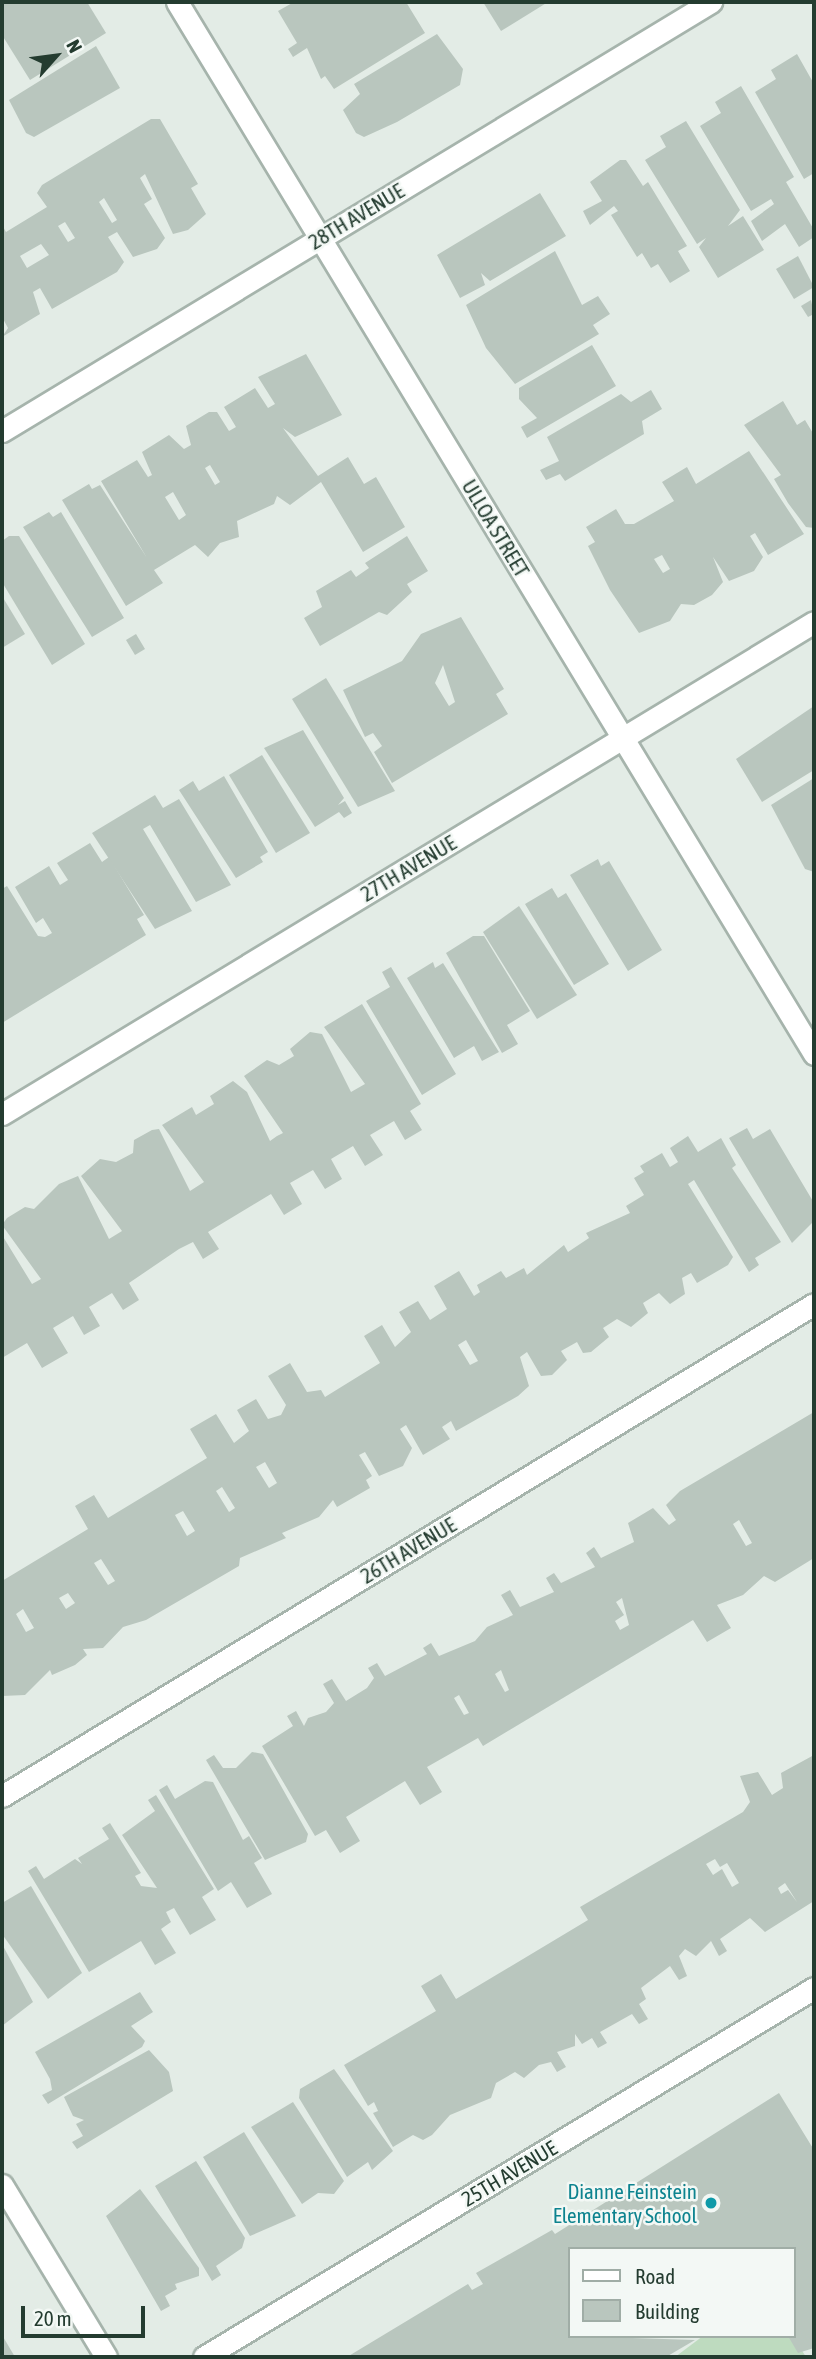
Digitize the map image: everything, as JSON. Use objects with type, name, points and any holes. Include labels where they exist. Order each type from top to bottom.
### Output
[{"type":"street","name":"ULLOA STREET","points":[[177,2],[814,1054]]},
{"type":"street","name":"28TH AVENUE","points":[[2,431],[711,2]]},
{"type":"street","name":"27TH AVENUE","points":[[2,1114],[814,622]]},
{"type":"street","name":"26TH AVENUE","points":[[2,1796],[814,1304]]},
{"type":"street","name":"25TH AVENUE","points":[[204,2357],[814,1988]]},
{"type":"street","points":[[2,2185],[106,2357]]},
{"type":"green space","points":[[700,2338],[794,2338],[806,2357],[675,2357]]},
{"type":"building","points":[[2,2],[87,2],[106,33],[30,80],[2,35]]},
{"type":"building","points":[[294,2],[406,2],[425,33],[334,89],[325,76],[321,79],[307,48],[293,57],[288,49],[297,43],[278,11]]},
{"type":"building","points":[[483,2],[548,2],[501,31]]},
{"type":"building","points":[[437,34],[463,69],[460,85],[397,122],[364,137],[356,133],[343,110],[360,94],[354,84]]},
{"type":"building","points":[[96,46],[120,88],[34,137],[26,133],[9,100]]},
{"type":"building","points":[[797,54],[814,84],[814,173],[804,179],[755,92],[776,79],[771,70]]},
{"type":"building","points":[[741,86],[794,177],[786,182],[814,230],[814,237],[799,247],[785,224],[762,241],[751,221],[774,204],[771,199],[751,211],[700,126],[721,113],[715,102]]},
{"type":"building","points":[[151,119],[160,119],[198,184],[191,188],[206,214],[188,230],[173,234],[145,174],[140,178],[152,199],[144,204],[165,238],[157,249],[133,257],[117,232],[108,237],[124,262],[117,272],[52,309],[40,288],[33,292],[40,314],[2,337],[8,328],[2,317],[2,225],[6,232],[47,207],[37,193],[42,185]],"holes":[[[104,198],[117,220],[112,223],[99,202]],[[65,222],[75,238],[68,242],[58,226]],[[41,244],[49,255],[27,268],[20,256]]]},
{"type":"building","points":[[686,121],[740,210],[728,226],[743,216],[764,250],[718,278],[699,247],[706,238],[697,244],[645,160],[666,147],[660,136]]},
{"type":"building","points":[[620,160],[626,160],[643,186],[648,182],[687,246],[678,251],[690,271],[670,283],[658,264],[651,268],[642,253],[637,257],[611,215],[618,211],[614,206],[590,225],[583,211],[602,201],[590,182]]},
{"type":"building","points":[[540,193],[566,236],[490,281],[481,273],[485,285],[460,298],[437,255]]},
{"type":"building","points":[[555,251],[582,305],[598,296],[610,314],[593,325],[599,334],[515,384],[486,348],[466,305]]},
{"type":"building","points":[[798,256],[814,287],[794,299],[776,269]]},
{"type":"building","points":[[811,300],[814,314],[808,317],[801,306]]},
{"type":"building","points":[[592,345],[616,386],[527,438],[521,427],[537,418],[519,399],[519,388]]},
{"type":"building","points":[[306,354],[342,415],[295,437],[283,428],[318,476],[348,457],[364,484],[376,477],[405,527],[363,552],[321,482],[290,505],[277,496],[274,504],[237,521],[239,537],[220,543],[208,557],[195,545],[154,570],[163,583],[126,606],[62,500],[89,484],[92,489],[100,485],[147,558],[101,481],[137,460],[148,477],[152,475],[142,452],[169,435],[184,449],[191,445],[186,426],[209,412],[217,412],[229,431],[236,427],[224,407],[255,388],[268,408],[275,404],[258,377]],"holes":[[[210,465],[220,482],[215,485],[205,468]],[[173,492],[186,515],[179,520],[165,497]]]},
{"type":"building","points":[[651,390],[662,409],[642,421],[644,434],[565,481],[560,474],[546,480],[540,470],[559,461],[547,437],[621,394],[631,402]]},
{"type":"building","points":[[783,401],[797,425],[805,420],[814,435],[814,528],[806,527],[788,503],[774,479],[781,475],[744,425]]},
{"type":"building","points":[[749,451],[804,534],[768,555],[755,533],[750,536],[763,557],[754,571],[729,581],[713,557],[723,582],[712,595],[694,605],[681,604],[670,621],[639,633],[610,590],[588,546],[595,542],[586,527],[616,509],[625,524],[634,524],[674,501],[662,482],[687,467],[696,484]],"holes":[[[662,555],[670,569],[663,573],[654,559]]]},
{"type":"building","points":[[49,512],[53,517],[61,512],[124,618],[92,637],[23,527]]},
{"type":"building","points":[[9,536],[19,536],[85,644],[52,665],[2,582],[2,541]]},
{"type":"building","points":[[407,536],[428,571],[407,584],[412,592],[387,615],[379,612],[320,646],[304,618],[322,607],[316,591],[351,570],[356,577],[369,568],[365,563]]},
{"type":"building","points":[[2,596],[25,634],[2,648]]},
{"type":"building","points":[[461,617],[504,689],[496,694],[508,714],[392,783],[374,752],[382,746],[373,733],[365,737],[343,690],[402,661],[421,634]],"holes":[[[443,665],[455,702],[449,706],[435,683]]]},
{"type":"building","points":[[136,634],[145,649],[135,655],[126,640]]},
{"type":"building","points":[[326,678],[395,791],[358,807],[292,699]]},
{"type":"building","points":[[814,706],[814,770],[762,802],[736,759]]},
{"type":"building","points":[[303,730],[344,798],[338,805],[345,801],[352,813],[344,818],[339,812],[315,827],[264,748]]},
{"type":"building","points":[[262,755],[310,833],[276,853],[229,775]]},
{"type":"building","points":[[224,776],[268,852],[260,857],[263,862],[236,878],[179,790],[193,781],[199,791]]},
{"type":"building","points":[[814,778],[814,872],[805,869],[771,805]]},
{"type":"building","points":[[155,795],[163,808],[179,799],[231,885],[196,902],[150,825],[143,829],[192,911],[155,929],[92,833]]},
{"type":"building","points":[[90,843],[102,862],[109,857],[144,915],[137,919],[146,935],[2,1023],[2,889],[7,886],[38,936],[45,937],[52,933],[43,918],[36,923],[15,887],[49,866],[60,885],[68,880],[57,863]]},
{"type":"building","points":[[598,859],[601,866],[609,861],[662,950],[628,971],[570,875]]},
{"type":"building","points":[[552,888],[558,898],[566,893],[609,964],[574,985],[525,904]]},
{"type":"building","points":[[519,906],[577,995],[537,1019],[483,932]]},
{"type":"building","points":[[473,936],[484,936],[530,1011],[507,1025],[518,1044],[502,1053],[446,953]]},
{"type":"building","points":[[433,962],[435,968],[443,963],[499,1052],[482,1061],[474,1046],[454,1058],[407,978]]},
{"type":"building","points":[[391,967],[456,1074],[422,1095],[366,1001],[390,987],[382,972]]},
{"type":"building","points":[[362,1004],[421,1104],[410,1111],[422,1130],[405,1140],[394,1121],[370,1135],[383,1155],[365,1166],[353,1146],[331,1159],[342,1179],[325,1189],[313,1170],[290,1183],[302,1204],[284,1215],[271,1194],[208,1232],[219,1249],[203,1259],[193,1242],[179,1249],[129,1283],[139,1300],[123,1310],[112,1293],[89,1307],[100,1326],[84,1335],[73,1316],[53,1328],[68,1353],[42,1368],[27,1343],[2,1358],[2,1235],[32,1284],[41,1279],[2,1225],[7,1218],[25,1207],[34,1209],[59,1184],[78,1176],[109,1239],[122,1231],[81,1176],[100,1159],[116,1162],[133,1153],[134,1140],[152,1130],[159,1129],[190,1191],[204,1182],[162,1125],[192,1107],[196,1115],[214,1104],[210,1096],[233,1081],[247,1092],[270,1141],[283,1133],[244,1076],[267,1060],[279,1065],[294,1056],[290,1049],[310,1032],[322,1034],[351,1092],[365,1084],[324,1027]]},
{"type":"building","points":[[747,1128],[753,1139],[770,1129],[814,1203],[814,1221],[792,1243],[729,1138]]},
{"type":"building","points":[[688,1136],[698,1152],[721,1138],[736,1165],[732,1168],[781,1242],[755,1258],[759,1265],[749,1272],[694,1180],[688,1184],[733,1257],[728,1265],[697,1283],[691,1273],[682,1278],[685,1294],[670,1304],[659,1293],[643,1303],[648,1313],[631,1327],[617,1319],[603,1328],[609,1337],[591,1352],[583,1353],[577,1342],[561,1351],[567,1360],[552,1375],[541,1376],[527,1352],[520,1357],[529,1386],[518,1396],[456,1431],[451,1421],[442,1427],[450,1439],[423,1455],[406,1425],[400,1429],[412,1448],[403,1466],[379,1476],[365,1452],[359,1455],[372,1476],[366,1480],[370,1488],[337,1507],[333,1500],[319,1517],[282,1533],[286,1538],[240,1558],[239,1566],[146,1620],[123,1627],[103,1648],[83,1649],[87,1655],[75,1665],[52,1675],[50,1670],[25,1695],[2,1696],[2,1581],[88,1529],[75,1506],[94,1495],[108,1518],[207,1458],[190,1429],[216,1414],[234,1443],[249,1431],[237,1410],[256,1399],[268,1419],[281,1415],[286,1405],[268,1376],[290,1363],[307,1392],[321,1390],[325,1397],[380,1363],[364,1336],[382,1325],[395,1347],[411,1332],[399,1312],[418,1301],[430,1320],[447,1309],[434,1286],[459,1271],[474,1296],[480,1292],[477,1285],[501,1271],[506,1278],[524,1268],[527,1275],[564,1245],[568,1252],[589,1238],[586,1233],[630,1213],[626,1206],[644,1195],[634,1178],[644,1172],[640,1166],[662,1153],[670,1167],[678,1162],[670,1148]],"holes":[[[466,1340],[478,1361],[470,1365],[458,1345]],[[265,1462],[277,1483],[269,1488],[256,1467]],[[222,1487],[235,1508],[229,1512],[216,1491]],[[183,1511],[195,1531],[187,1536],[175,1515]],[[101,1559],[115,1581],[108,1585],[94,1563]],[[68,1593],[75,1603],[66,1609],[59,1598]],[[23,1609],[34,1628],[26,1632],[16,1614]]]},
{"type":"building","points":[[814,1412],[814,1558],[775,1582],[764,1576],[743,1595],[717,1605],[731,1628],[707,1642],[693,1620],[483,1746],[478,1738],[427,1767],[442,1792],[420,1805],[405,1781],[346,1817],[360,1841],[340,1853],[326,1830],[315,1836],[262,1746],[293,1726],[287,1716],[296,1711],[304,1726],[308,1718],[326,1712],[334,1703],[323,1684],[332,1679],[346,1701],[367,1688],[374,1678],[368,1668],[377,1663],[385,1676],[427,1654],[423,1648],[431,1643],[439,1656],[475,1641],[487,1627],[513,1615],[501,1595],[510,1590],[520,1607],[554,1592],[546,1578],[554,1573],[561,1583],[595,1567],[586,1553],[594,1547],[601,1558],[634,1542],[628,1523],[653,1508],[669,1525],[676,1520],[666,1505],[680,1491]],"holes":[[[739,1520],[752,1543],[746,1546],[733,1524]],[[622,1598],[629,1625],[620,1630],[615,1621],[624,1615],[616,1602]],[[501,1670],[509,1690],[505,1692],[495,1674]],[[459,1695],[469,1713],[464,1715],[454,1698]]]},
{"type":"building","points":[[252,1752],[263,1754],[308,1834],[306,1842],[265,1860],[206,1760],[214,1755],[223,1768],[236,1768]]},
{"type":"building","points":[[814,1755],[814,1901],[765,1932],[750,1918],[720,1939],[727,1951],[719,1956],[711,1941],[696,1956],[685,1949],[679,1956],[687,1976],[679,1980],[670,1966],[641,1988],[646,1999],[639,2004],[648,2019],[639,2024],[632,2014],[600,2032],[607,2043],[598,2048],[592,2038],[582,2044],[575,2034],[575,2046],[557,2052],[566,2067],[557,2072],[551,2062],[539,2065],[524,2078],[515,2072],[496,2083],[491,2098],[450,2115],[432,2135],[423,2140],[413,2135],[393,2147],[373,2113],[378,2111],[374,2102],[368,2106],[344,2065],[436,2011],[421,1986],[441,1974],[456,1999],[588,1920],[580,1907],[743,1812],[750,1802],[740,1776],[758,1772],[772,1795],[783,1788],[781,1773]],"holes":[[[715,1859],[720,1867],[727,1863],[739,1883],[732,1887],[722,1869],[713,1875],[706,1864]],[[785,1883],[797,1902],[788,1890],[781,1894],[778,1888]]]},
{"type":"building","points":[[205,1781],[213,1782],[243,1840],[249,1836],[262,1858],[254,1863],[272,1894],[247,1908],[231,1882],[218,1891],[159,1790],[167,1785],[175,1799]]},
{"type":"building","points":[[156,1795],[214,1889],[202,1897],[216,1920],[190,1935],[174,1908],[166,1912],[171,1922],[161,1929],[176,1953],[155,1965],[141,1941],[89,1972],[28,1871],[36,1866],[44,1879],[75,1859],[82,1864],[78,1858],[109,1839],[102,1828],[110,1823],[141,1873],[135,1876],[141,1886],[157,1888],[122,1835],[155,1811],[148,1800]]},
{"type":"building","points":[[31,1886],[82,1973],[48,1999],[2,1934],[2,1903]]},
{"type":"building","points":[[2,1944],[33,2002],[2,2026]]},
{"type":"building","points":[[140,1992],[153,2012],[131,2026],[145,2041],[142,2047],[48,2104],[42,2095],[52,2090],[50,2079],[35,2052]]},
{"type":"building","points":[[149,2050],[169,2072],[173,2091],[77,2149],[72,2142],[83,2136],[76,2124],[84,2120],[73,2116],[64,2097]]},
{"type":"building","points":[[334,2069],[393,2151],[372,2170],[368,2162],[347,2177],[299,2098],[300,2089]]},
{"type":"building","name":"Dianne Feinstein Elementary School","points":[[779,2093],[814,2150],[814,2348],[798,2353],[789,2338],[795,2338],[795,2247],[568,2247],[568,2338],[695,2340],[666,2357],[347,2357],[468,2284],[472,2290],[483,2284],[476,2273],[552,2230],[555,2234]]},
{"type":"building","points":[[293,2102],[344,2181],[334,2194],[318,2193],[302,2204],[251,2127]]},
{"type":"building","points":[[244,2132],[296,2216],[250,2236],[203,2157]]},
{"type":"building","points":[[196,2161],[245,2238],[242,2248],[216,2266],[221,2275],[212,2281],[155,2186]]},
{"type":"building","points":[[140,2189],[199,2268],[199,2276],[175,2284],[177,2289],[165,2296],[170,2306],[161,2311],[106,2216]]},
{"type":"building","points":[[2,2335],[15,2357],[2,2357]]},
{"type":"place","name":"Dianne Feinstein Elementary School","points":[[711,2203]]}]
